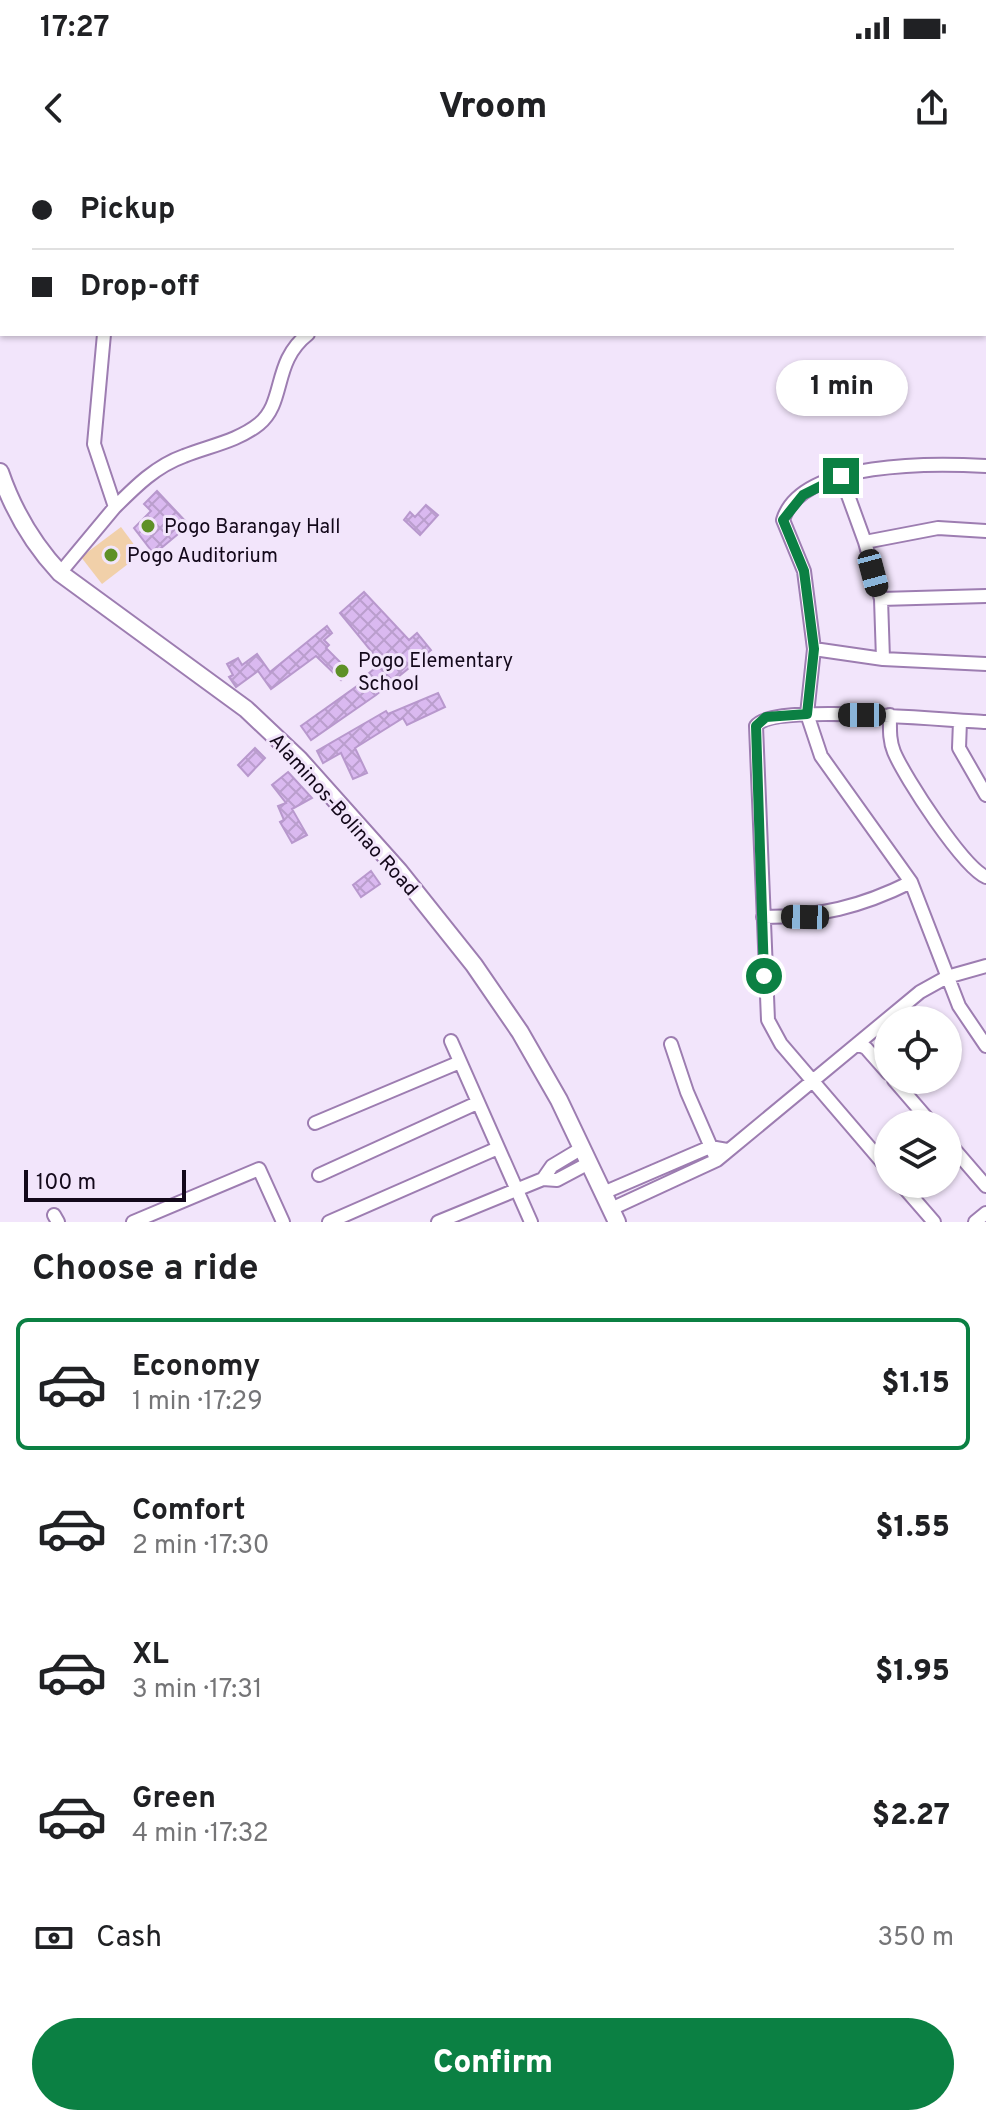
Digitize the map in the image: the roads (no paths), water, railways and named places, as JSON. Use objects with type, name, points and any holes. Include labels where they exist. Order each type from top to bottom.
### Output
[{"type":"main road","name":"Alaminos-Bolinao Road","points":[[2,485],[25,527],[60,573],[246,709],[299,759],[399,871],[474,965],[520,1032],[614,1216]]},
{"type":"street","points":[[104,336],[94,444],[115,507]]},
{"type":"street","points":[[60,573],[115,507],[158,469],[181,457],[241,436],[260,424],[275,398],[285,359],[306,336]]},
{"type":"street","points":[[986,466],[926,462],[841,476],[803,495],[783,520],[804,571],[814,649],[807,714],[827,767],[911,882],[959,1006],[986,1046]]},
{"type":"street","points":[[841,476],[865,542],[881,599],[883,659]]},
{"type":"street","points":[[865,542],[938,528],[986,531]]},
{"type":"street","points":[[881,599],[986,596]]},
{"type":"street","points":[[814,649],[883,659],[986,664]]},
{"type":"street","points":[[874,1152],[781,1044],[768,1020],[756,726],[766,717],[807,714],[890,715],[986,722]]},
{"type":"street","points":[[890,715],[890,738],[903,769],[966,862],[986,877]]},
{"type":"street","points":[[960,721],[959,748],[986,795]]},
{"type":"street","points":[[763,917],[805,917],[845,910],[911,882]]},
{"type":"street","points":[[614,1216],[717,1160],[920,992],[947,977],[986,966]]},
{"type":"street","points":[[451,1041],[531,1222]]},
{"type":"street","points":[[671,1044],[717,1160]]},
{"type":"street","points":[[857,1044],[874,1057]]},
{"type":"street","points":[[315,1123],[460,1062]]},
{"type":"street","points":[[906,1094],[920,1110]]},
{"type":"street","points":[[319,1175],[477,1103]]},
{"type":"street","points":[[603,1193],[710,1147],[727,1150]]},
{"type":"street","points":[[329,1222],[498,1148]]},
{"type":"street","points":[[438,1222],[543,1179],[552,1166],[585,1156]]},
{"type":"street","points":[[962,1158],[986,1186]]},
{"type":"street","points":[[133,1222],[259,1169],[283,1222]]},
{"type":"street","points":[[913,1198],[934,1222]]},
{"type":"street","points":[[975,1222],[986,1213]]},
{"type":"place","name":"Pogo Barangay Hall","points":[[148,526]]},
{"type":"place","name":"Pogo Auditorium","points":[[111,555]]},
{"type":"place","name":"Pogo Elementary School","points":[[342,671]]}]
